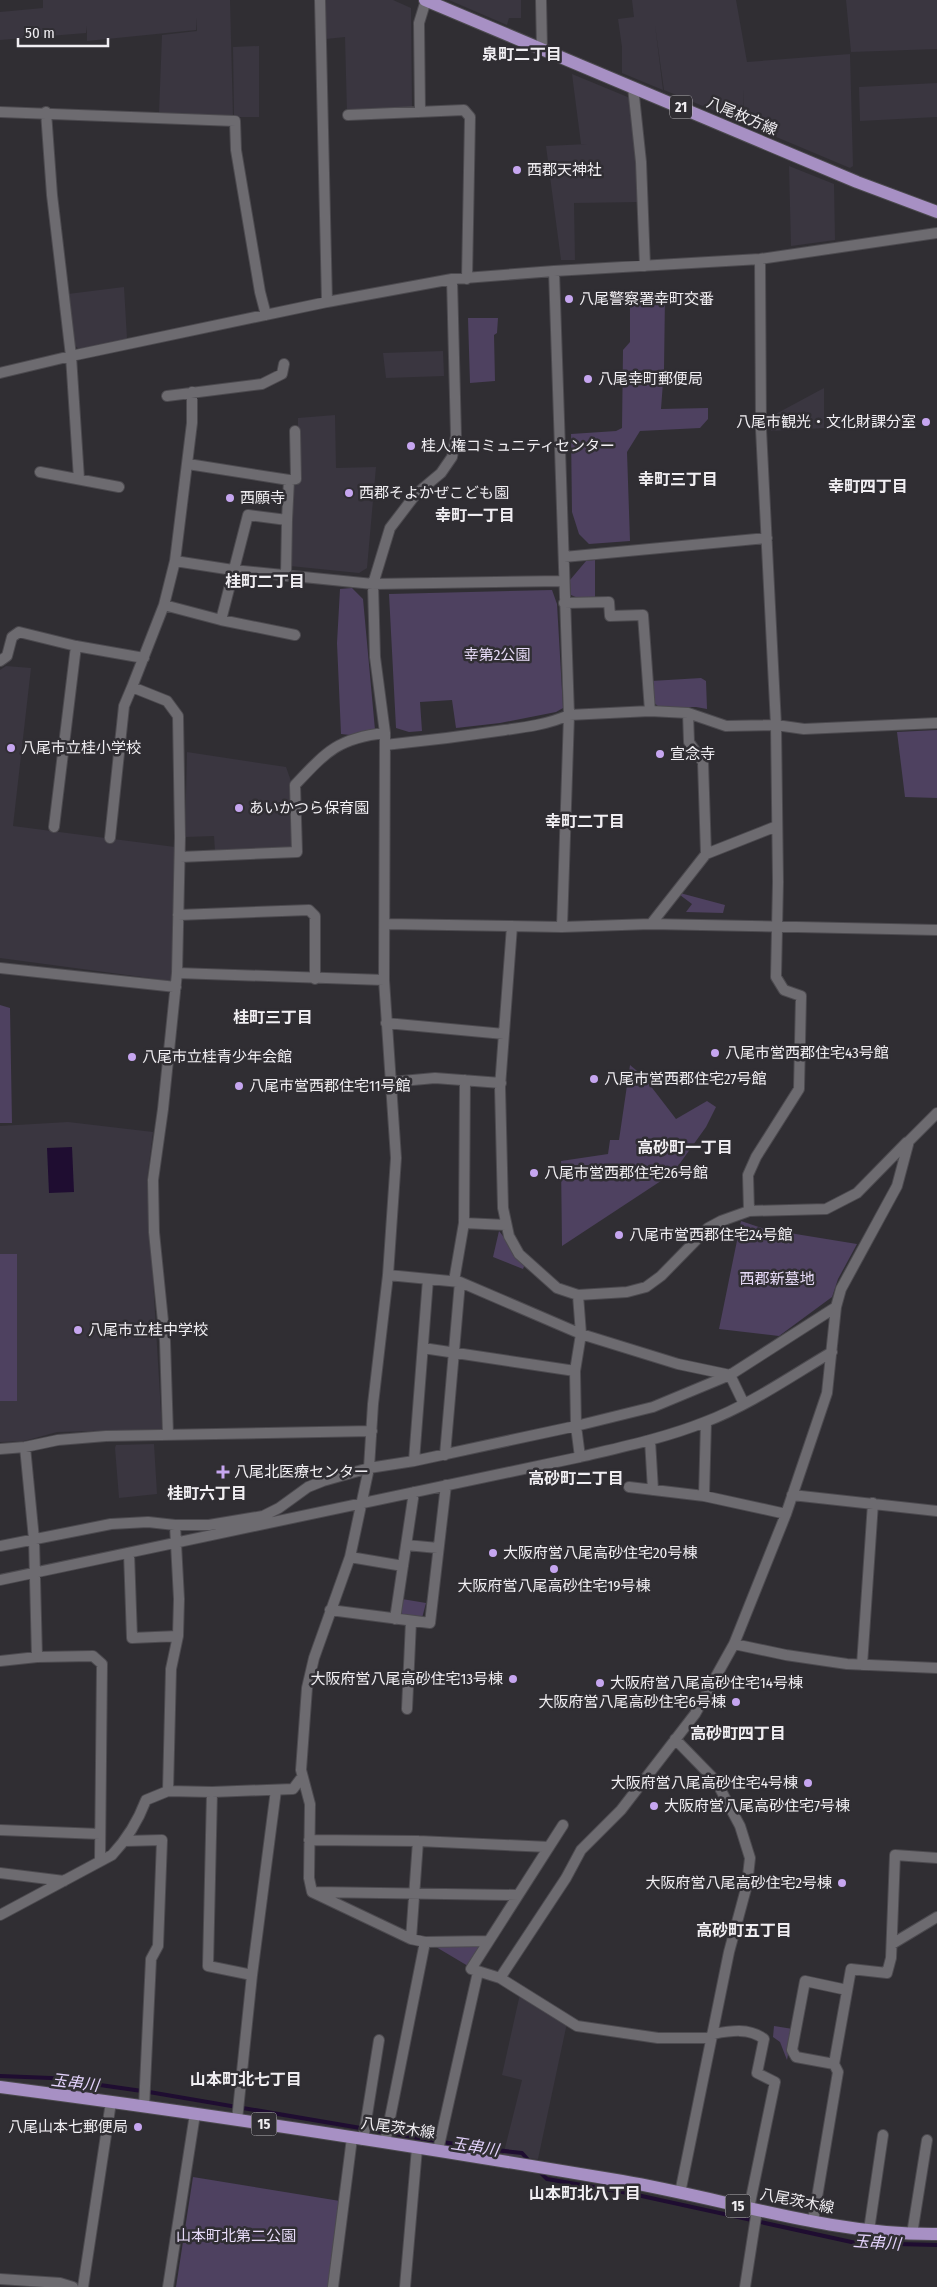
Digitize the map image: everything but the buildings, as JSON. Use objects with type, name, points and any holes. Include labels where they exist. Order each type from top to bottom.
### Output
[{"type":"main road","name":"八尾枚方線","points":[[425,0],[857,182],[937,212]]},
{"type":"main road","name":"八尾茨木線","points":[[0,2087],[111,2102],[144,2096],[195,2114],[237,2118],[360,2138],[386,2138],[417,2148],[541,2167],[680,2193],[813,2221],[869,2230],[937,2234]]},
{"type":"street","points":[[320,0],[327,302]]},
{"type":"street","points":[[420,112],[419,24],[425,0]]},
{"type":"street","points":[[541,0],[542,49]]},
{"type":"street","points":[[633,87],[641,162],[645,266]]},
{"type":"street","points":[[348,116],[464,110],[470,117],[467,279]]},
{"type":"street","points":[[0,112],[46,112],[235,120],[236,150],[260,292],[266,315]]},
{"type":"street","points":[[46,112],[52,195],[71,356],[79,479]]},
{"type":"street","points":[[0,372],[327,302],[452,279],[760,259],[937,233]]},
{"type":"street","points":[[749,1211],[748,1175],[756,1156],[799,1089],[801,996],[784,990],[776,977],[778,882],[776,725],[761,429],[760,259]]},
{"type":"street","points":[[554,271],[569,715],[562,927]]},
{"type":"street","points":[[312,1892],[309,1878],[310,1804],[302,1777],[307,1688],[314,1658],[350,1557],[369,1468],[373,1404],[388,1275],[396,1158],[384,980],[386,924],[386,745],[375,657],[373,584],[390,528],[416,494],[441,473],[452,457],[456,436],[452,279]]},
{"type":"street","points":[[167,396],[262,384],[276,379],[282,374],[284,364]]},
{"type":"street","points":[[110,838],[124,706],[164,605],[175,561],[188,464],[192,423],[192,392]]},
{"type":"street","points":[[188,464],[289,480],[296,479],[295,431]]},
{"type":"street","points":[[40,472],[119,487]]},
{"type":"street","points":[[286,576],[289,480]]},
{"type":"street","points":[[221,620],[232,570],[248,516],[287,520]]},
{"type":"street","points":[[564,557],[767,538]]},
{"type":"street","points":[[175,561],[232,570],[373,584],[563,581]]},
{"type":"street","points":[[564,604],[609,602],[610,616],[643,615],[650,710]]},
{"type":"street","points":[[164,605],[221,620],[295,635]]},
{"type":"street","points":[[0,661],[7,656],[12,636],[19,632],[76,646],[144,658]]},
{"type":"street","points":[[54,827],[76,646]]},
{"type":"street","points":[[132,687],[166,701],[178,716],[180,857],[177,973],[163,1110],[153,1180],[154,1232],[165,1341],[168,1435]]},
{"type":"street","points":[[386,745],[453,738],[533,726],[569,715],[650,710],[688,713],[726,726],[776,725],[804,729],[937,724]]},
{"type":"street","points":[[688,713],[689,742],[702,762],[706,854]]},
{"type":"street","points":[[180,857],[297,852],[295,785],[337,744],[363,735],[385,733]]},
{"type":"street","points":[[651,924],[706,854],[777,826]]},
{"type":"street","points":[[178,915],[309,910],[315,916],[316,979]]},
{"type":"street","points":[[386,924],[562,927],[651,924],[776,925],[937,930]]},
{"type":"street","points":[[512,926],[501,1083],[503,1208],[509,1236],[519,1254],[557,1288],[578,1295],[613,1294],[646,1287],[662,1276],[708,1228],[721,1221],[749,1211],[826,1209],[858,1193],[937,1113]]},
{"type":"street","points":[[0,968],[176,987]]},
{"type":"street","points":[[177,973],[384,980]]},
{"type":"street","points":[[386,1023],[504,1034]]},
{"type":"street","points":[[391,1082],[435,1078],[501,1083]]},
{"type":"street","points":[[445,1455],[454,1354],[457,1281],[464,1223],[465,1080]]},
{"type":"street","points":[[500,1978],[566,1878],[580,1850],[621,1810],[695,1714],[734,1644],[786,1514],[826,1393],[836,1307],[841,1289],[897,1186],[909,1141]]},
{"type":"street","points":[[464,1223],[506,1225]]},
{"type":"street","points":[[388,1275],[457,1281],[581,1334],[678,1364],[730,1375]]},
{"type":"street","points":[[414,1461],[428,1279]]},
{"type":"street","points":[[578,1295],[581,1334],[575,1371],[576,1426],[580,1458]]},
{"type":"street","points":[[0,1546],[111,1524],[148,1522],[174,1525],[208,1525],[263,1516],[279,1508],[308,1487],[369,1468],[445,1455],[653,1407],[730,1375],[836,1307]]},
{"type":"street","points":[[422,1348],[575,1371]]},
{"type":"street","points":[[0,1580],[580,1458],[650,1440],[706,1422],[744,1404],[832,1352]]},
{"type":"street","points":[[730,1375],[744,1404]]},
{"type":"street","points":[[704,1496],[706,1422]]},
{"type":"street","points":[[0,1449],[25,1447],[58,1440],[168,1435],[372,1432]]},
{"type":"street","points":[[650,1440],[653,1490]]},
{"type":"street","points":[[25,1447],[34,1539],[37,1658]]},
{"type":"street","points":[[330,1610],[430,1623],[446,1485]]},
{"type":"street","points":[[629,1487],[704,1496],[786,1514]]},
{"type":"street","points":[[395,1619],[414,1492]]},
{"type":"street","points":[[792,1495],[937,1511]]},
{"type":"street","points":[[862,1665],[872,1504]]},
{"type":"street","points":[[168,1791],[171,1669],[178,1636],[179,1599],[174,1525]]},
{"type":"street","points":[[406,1545],[438,1548]]},
{"type":"street","points":[[129,1553],[132,1638],[178,1636]]},
{"type":"street","points":[[350,1557],[403,1566]]},
{"type":"street","points":[[407,1709],[411,1621]]},
{"type":"street","points":[[734,1644],[786,1655],[862,1665],[937,1668]]},
{"type":"street","points":[[0,1661],[94,1656],[102,1664],[100,1860]]},
{"type":"street","points":[[675,1739],[716,1781],[740,1826],[750,1858],[748,1885],[729,1952],[680,2193]]},
{"type":"street","points":[[0,1915],[112,1855],[125,1841],[138,1821],[146,1800],[168,1791],[212,1792],[293,1789],[302,1777]]},
{"type":"street","points":[[237,2118],[252,1975],[276,1790]]},
{"type":"street","points":[[212,1792],[208,1966],[252,1975]]},
{"type":"street","points":[[563,1825],[471,1969],[500,1978],[578,2026],[658,2038],[712,2036],[735,2030],[757,2033],[764,2039],[756,2073],[775,2082],[754,2210],[754,2228],[744,2287]]},
{"type":"street","points":[[0,1830],[100,1834]]},
{"type":"street","points":[[125,1841],[162,1840],[158,1946],[151,1959],[144,2096]]},
{"type":"street","points":[[309,1840],[418,1841],[549,1846]]},
{"type":"street","points":[[411,1939],[418,1841]]},
{"type":"street","points":[[813,2221],[838,2072],[834,2064],[851,1969],[887,1973],[892,1944],[895,1855],[937,1858]]},
{"type":"street","points":[[0,1873],[64,1881]]},
{"type":"street","points":[[312,1892],[518,1895]]},
{"type":"street","points":[[312,1892],[411,1939],[425,1942],[488,1941]]},
{"type":"street","points":[[892,1944],[937,1917]]},
{"type":"street","points":[[386,2138],[425,1942]]},
{"type":"street","points":[[438,2150],[478,1972]]},
{"type":"street","points":[[834,2064],[796,2057],[792,2050],[805,1981],[847,1990]]},
{"type":"street","points":[[333,2287],[360,2138],[366,2121],[378,2040]]},
{"type":"street","points":[[83,2287],[111,2102]]},
{"type":"street","points":[[168,2287],[195,2114]]},
{"type":"street","points":[[869,2230],[883,2135]]},
{"type":"street","points":[[912,2234],[927,2140]]},
{"type":"street","points":[[405,2287],[417,2148]]},
{"type":"street","points":[[0,2278],[60,2283],[73,2287]]},
{"type":"shaded area","points":[[43,0],[230,0],[233,117],[159,113],[162,35],[197,31],[196,18],[196,30],[87,41],[87,26],[86,33],[0,40],[0,12],[43,8]]},
{"type":"shaded area","points":[[325,0],[393,0],[411,8],[412,108],[347,113],[345,37],[326,39]]},
{"type":"shaded area","points":[[449,0],[521,0],[521,18],[509,18],[507,25]]},
{"type":"shaded area","points":[[632,0],[736,0],[747,62],[850,54],[853,166],[850,168],[745,124],[743,89],[744,123],[664,90],[655,25],[663,90],[622,73],[622,47],[618,19],[634,17]]},
{"type":"shaded area","points":[[846,0],[937,0],[937,49],[851,52]]},
{"type":"shaded area","points":[[259,46],[259,117],[234,117],[233,47]]},
{"type":"shaded area","points":[[572,74],[630,98],[640,202],[574,203],[575,260],[561,260],[546,146],[587,144],[581,144]]},
{"type":"shaded area","points":[[937,83],[937,117],[860,121],[859,87]]},
{"type":"shaded area","points":[[789,166],[834,184],[835,240],[791,246]]},
{"type":"shaded area","points":[[124,287],[127,339],[79,349],[75,346],[68,294]]},
{"type":"shaded area","points":[[443,351],[444,376],[386,378],[383,353]]},
{"type":"shaded area","points":[[824,388],[824,428],[771,431],[772,416]]},
{"type":"shaded area","points":[[335,415],[336,468],[376,467],[367,568],[359,573],[290,566],[293,486],[298,483],[298,418]]},
{"type":"shaded area","name":"八尾市立桂小学校","points":[[6,666],[31,668],[13,826],[175,847],[172,981],[0,958],[0,670]]},
{"type":"shaded area","name":"あいかつら保育園","points":[[187,752],[286,767],[291,781],[292,848],[215,851],[214,836],[185,837]]},
{"type":"shaded area","name":"八尾市立桂中学校","points":[[68,1122],[153,1132],[147,1180],[162,1429],[57,1432],[24,1441],[0,1442],[0,1126]]},
{"type":"shaded area","points":[[72,1147],[74,1192],[49,1193],[47,1148]]},
{"type":"shaded area","points":[[154,1444],[157,1494],[119,1498],[116,1445]]},
{"type":"shaded area","points":[[520,1994],[567,2023],[538,2159],[503,2156],[522,2080],[502,2075]]},
{"type":"green space","points":[[665,296],[664,369],[661,409],[708,408],[708,419],[700,428],[640,431],[627,452],[630,541],[589,544],[579,534],[572,512],[571,434],[616,431],[622,428],[623,350],[630,342],[630,298]]},
{"type":"green space","points":[[468,318],[498,318],[497,333],[494,335],[495,381],[470,383]]},
{"type":"green space","points":[[595,560],[595,598],[580,599],[571,595],[570,580],[586,561]]},
{"type":"green space","points":[[352,588],[363,599],[375,730],[350,735],[341,734],[337,643],[340,589]]},
{"type":"green space","name":"幸第2公園","points":[[552,590],[557,604],[563,708],[556,712],[500,723],[456,728],[452,700],[420,702],[422,731],[409,732],[396,728],[389,594]]},
{"type":"green space","points":[[701,678],[706,681],[707,709],[696,707],[659,707],[652,701],[651,681]]},
{"type":"green space","points":[[937,730],[937,798],[905,797],[897,732]]},
{"type":"green space","points":[[680,893],[725,905],[723,913],[686,912],[692,904]]},
{"type":"green space","points":[[0,1005],[10,1008],[12,1123],[0,1123]]},
{"type":"green space","points":[[630,1065],[643,1076],[676,1119],[707,1101],[716,1107],[706,1127],[673,1173],[562,1246],[561,1161],[608,1154],[610,1140],[619,1140]]},
{"type":"green space","name":"西郡新墓地","points":[[741,1221],[765,1229],[857,1244],[838,1279],[832,1297],[779,1336],[719,1329]]},
{"type":"green space","points":[[499,1231],[525,1264],[523,1269],[493,1257]]},
{"type":"green space","points":[[0,1254],[17,1254],[17,1401],[0,1401]]},
{"type":"green space","points":[[402,1599],[426,1603],[422,1618],[405,1616],[400,1612]]},
{"type":"green space","points":[[481,1943],[468,1966],[431,1944]]},
{"type":"green space","points":[[774,2026],[793,2029],[787,2060],[780,2042],[773,2037]]},
{"type":"green space","name":"山本町北第二公園","points":[[193,2177],[340,2201],[328,2287],[176,2287]]},
{"type":"waterway","name":"玉串川","points":[[0,2076],[51,2078],[149,2092],[478,2148],[522,2153],[530,2162]]},
{"type":"waterway","name":"玉串川","points":[[539,2171],[547,2179],[628,2193],[856,2243],[937,2245]]},
{"type":"place","name":"西郡天神社","points":[[517,170]]},
{"type":"place","name":"八尾警察署幸町交番","points":[[569,299]]},
{"type":"place","name":"八尾幸町郵便局","points":[[588,379]]},
{"type":"place","name":"八尾市観光・文化財課分室","points":[[926,422]]},
{"type":"place","name":"桂人権コミュニティセンター","points":[[411,446]]},
{"type":"place","name":"西郡そよかぜこども園","points":[[349,493]]},
{"type":"place","name":"西願寺","points":[[230,498]]},
{"type":"place","name":"八尾市立桂小学校","points":[[11,748]]},
{"type":"place","name":"宣念寺","points":[[660,754]]},
{"type":"place","name":"あいかつら保育園","points":[[239,808]]},
{"type":"place","name":"八尾市営西郡住宅43号館","points":[[715,1053]]},
{"type":"place","name":"八尾市立桂青少年会館","points":[[132,1057]]},
{"type":"place","name":"八尾市営西郡住宅27号館","points":[[594,1079]]},
{"type":"place","name":"八尾市営西郡住宅11号館","points":[[239,1086]]},
{"type":"place","name":"八尾市営西郡住宅26号館","points":[[534,1173]]},
{"type":"place","name":"八尾市営西郡住宅24号館","points":[[619,1235]]},
{"type":"place","name":"八尾市立桂中学校","points":[[78,1330]]},
{"type":"place","name":"八尾北医療センター","points":[[223,1472]]},
{"type":"place","name":"大阪府営八尾高砂住宅20号棟","points":[[493,1553]]},
{"type":"place","name":"大阪府営八尾高砂住宅19号棟","points":[[554,1569]]},
{"type":"place","name":"大阪府営八尾高砂住宅13号棟","points":[[513,1679]]},
{"type":"place","name":"大阪府営八尾高砂住宅14号棟","points":[[600,1683]]},
{"type":"place","name":"大阪府営八尾高砂住宅6号棟","points":[[736,1702]]},
{"type":"place","name":"大阪府営八尾高砂住宅4号棟","points":[[808,1783]]},
{"type":"place","name":"大阪府営八尾高砂住宅7号棟","points":[[654,1806]]},
{"type":"place","name":"大阪府営八尾高砂住宅2号棟","points":[[842,1883]]},
{"type":"place","name":"八尾山本七郵便局","points":[[138,2127]]},
{"type":"district","name":"泉町二丁目","points":[[522,54]]},
{"type":"district","name":"幸町三丁目","points":[[678,479]]},
{"type":"district","name":"幸町四丁目","points":[[868,486]]},
{"type":"district","name":"幸町一丁目","points":[[475,515]]},
{"type":"district","name":"桂町二丁目","points":[[265,581]]},
{"type":"district","name":"幸町二丁目","points":[[585,821]]},
{"type":"district","name":"桂町三丁目","points":[[273,1017]]},
{"type":"district","name":"高砂町一丁目","points":[[685,1147]]},
{"type":"district","name":"高砂町二丁目","points":[[576,1478]]},
{"type":"district","name":"桂町六丁目","points":[[207,1493]]},
{"type":"district","name":"高砂町四丁目","points":[[738,1733]]},
{"type":"district","name":"高砂町五丁目","points":[[744,1930]]},
{"type":"district","name":"山本町北七丁目","points":[[246,2079]]},
{"type":"district","name":"山本町北八丁目","points":[[585,2193]]}]
